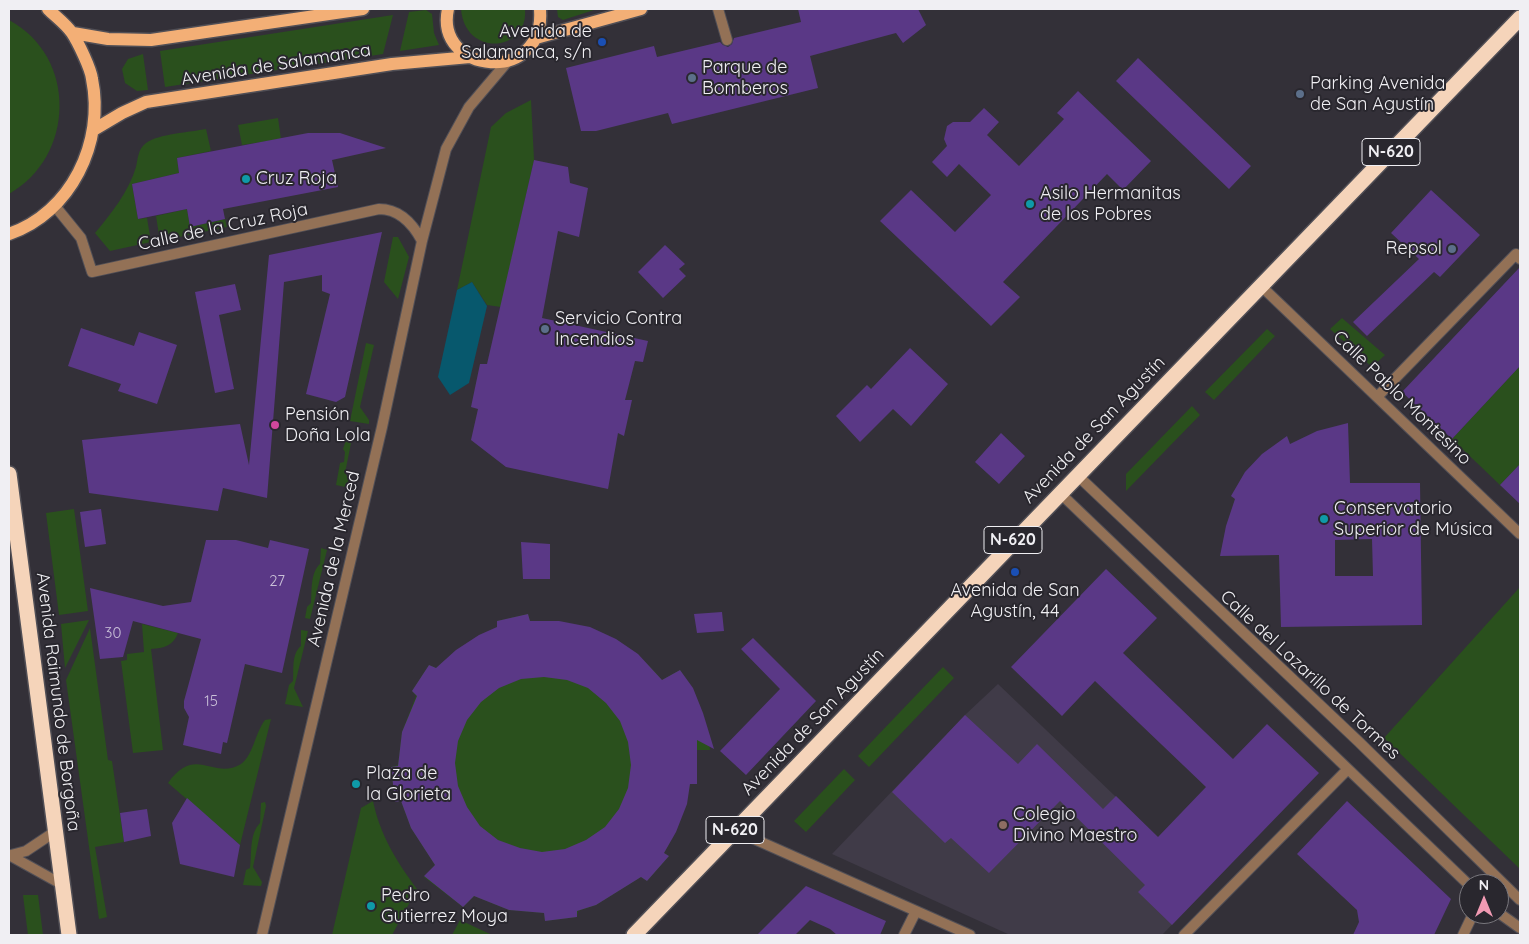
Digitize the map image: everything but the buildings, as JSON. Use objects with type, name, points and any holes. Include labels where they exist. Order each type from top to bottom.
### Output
[{"type":"highway","name":"Avenida de San Agustín","points":[[634,935],[1520,18]]},
{"type":"highway","name":"Avenida Raimundo de Borgoña","points":[[9,474],[70,935]]},
{"type":"main road","points":[[9,234],[18,231],[55,206],[79,174],[95,128],[92,78],[73,34],[48,9]]},
{"type":"main road","points":[[73,34],[108,39],[150,40],[363,9]]},
{"type":"main road","points":[[448,9],[448,25],[452,38],[459,49],[470,57],[488,63],[508,62],[529,48],[540,28],[540,9]]},
{"type":"main road","points":[[536,38],[642,9]]},
{"type":"main road","name":"Avenida de Salamanca","points":[[95,128],[146,102],[392,64],[470,57]]},
{"type":"street","points":[[718,9],[727,40]]},
{"type":"street","name":"Avenida de la Merced","points":[[262,935],[382,427],[422,241],[446,149],[454,130],[469,107],[508,62]]},
{"type":"street","name":"Calle de la Cruz Roja","points":[[55,206],[81,238],[92,272],[379,209],[397,212],[407,220],[422,241]]},
{"type":"street","points":[[1377,397],[1518,256]]},
{"type":"street","name":"Calle Pablo Montesino","points":[[1260,285],[1520,534]]},
{"type":"street","name":"Calle del Lazarillo de Tormes","points":[[1077,475],[1359,742],[1520,900]]},
{"type":"street","points":[[1060,493],[1459,876]]},
{"type":"street","points":[[1184,935],[1347,770]]},
{"type":"street","points":[[734,830],[970,935]]},
{"type":"street","points":[[10,855],[26,851],[56,831]]},
{"type":"street","points":[[10,855],[63,885]]},
{"type":"street","points":[[904,935],[916,911]]},
{"type":"street","points":[[1509,920],[1520,928]]},
{"type":"shaded area","name":"Colegio Divino Maestro","points":[[998,684],[1209,886],[1162,935],[1010,935],[832,854],[965,715]]},
{"type":"green space","points":[[461,9],[525,9],[524,23],[517,34],[508,41],[496,44],[484,42],[473,36],[465,25]]},
{"type":"green space","points":[[557,9],[597,9],[563,20],[558,17]]},
{"type":"green space","points":[[426,10],[432,14],[434,33],[439,45],[400,51],[409,12]]},
{"type":"green space","points":[[393,15],[383,54],[165,87],[160,51]]},
{"type":"green space","points":[[9,20],[32,37],[47,58],[57,82],[60,107],[56,132],[47,156],[31,177],[9,194]]},
{"type":"green space","points":[[143,54],[148,90],[137,91],[125,83],[122,69],[128,59]]},
{"type":"green space","points":[[531,100],[534,160],[501,307],[487,305],[472,282],[457,290],[491,127],[506,113]]},
{"type":"green space","points":[[278,118],[281,139],[242,145],[238,125]]},
{"type":"green space","points":[[206,129],[211,151],[177,158],[179,173],[132,184],[138,219],[147,218],[151,242],[110,251],[95,233],[124,193],[133,176],[143,145],[158,137]]},
{"type":"green space","points":[[187,209],[190,227],[225,219],[227,227],[160,241],[156,216]]},
{"type":"green space","points":[[393,237],[398,237],[409,257],[398,299],[384,282]]},
{"type":"green space","points":[[1342,318],[1385,355],[1372,367],[1330,329]]},
{"type":"green space","points":[[1267,329],[1275,336],[1214,400],[1205,392]]},
{"type":"green space","points":[[366,343],[374,345],[360,407],[369,420],[369,424],[350,421]]},
{"type":"green space","points":[[1520,366],[1520,464],[1500,485],[1452,439]]},
{"type":"green space","points":[[1192,406],[1200,415],[1126,491],[1126,474]]},
{"type":"green space","points":[[346,440],[351,443],[345,473],[354,489],[336,485],[340,463],[344,462],[345,452],[343,449]]},
{"type":"green space","points":[[74,509],[88,611],[59,615],[46,513]]},
{"type":"green space","points":[[321,548],[327,550],[310,619],[305,618],[307,607],[311,603],[313,577],[320,564]]},
{"type":"green space","points":[[1520,587],[1520,869],[1384,738]]},
{"type":"green space","points":[[528,614],[530,621],[551,621],[569,624],[604,634],[634,652],[662,680],[680,670],[701,708],[707,728],[710,750],[697,750],[697,784],[690,784],[680,819],[664,853],[669,856],[647,881],[641,877],[596,905],[578,911],[577,917],[545,921],[544,913],[509,910],[474,896],[463,907],[424,877],[435,865],[411,828],[401,801],[395,802],[391,767],[398,765],[402,732],[416,696],[412,691],[429,665],[436,668],[497,627],[497,621]]},
{"type":"green space","points":[[89,620],[65,668],[61,624]]},
{"type":"green space","points":[[142,624],[178,633],[168,646],[151,649],[163,750],[133,753],[121,661],[127,660],[127,654],[144,652]]},
{"type":"green space","points":[[90,628],[108,760],[112,761],[124,842],[95,847],[107,917],[99,919],[66,680]]},
{"type":"green space","points":[[301,630],[308,631],[294,688],[303,707],[285,704],[289,685],[293,681],[294,658],[301,646]]},
{"type":"green space","points":[[943,667],[954,678],[869,767],[858,756]]},
{"type":"green space","points":[[271,719],[240,845],[168,783],[178,772],[187,766],[196,764],[222,769],[241,764],[248,756],[265,720]]},
{"type":"green space","points":[[844,769],[855,780],[806,832],[794,821]]},
{"type":"green space","points":[[373,801],[380,825],[390,848],[417,889],[392,935],[332,935],[361,808]]},
{"type":"green space","points":[[265,802],[266,806],[253,867],[262,882],[261,886],[243,885],[246,870],[250,868],[254,833],[260,823],[261,803]]},
{"type":"green space","points":[[23,895],[38,895],[43,935],[28,935]]},
{"type":"green space","points":[[460,920],[492,935],[452,935]]},
{"type":"water","points":[[472,282],[487,306],[469,383],[450,395],[438,377],[457,290]]},
{"type":"place","name":"Avenida de Salamanca, s/n","points":[[602,42]]},
{"type":"place","name":"Parque de Bomberos","points":[[692,78]]},
{"type":"place","name":"Parking Avenida de San Agustín","points":[[1300,94]]},
{"type":"place","name":"Cruz Roja","points":[[246,179]]},
{"type":"place","name":"Asilo Hermanitas de los Pobres","points":[[1030,204]]},
{"type":"place","name":"Repsol","points":[[1452,249]]},
{"type":"place","name":"Servicio Contra Incendios","points":[[545,329]]},
{"type":"place","name":"Pensión Doña Lola","points":[[275,425]]},
{"type":"place","name":"Conservatorio Superior de Música","points":[[1324,519]]},
{"type":"place","name":"Avenida de San Agustín, 44","points":[[1015,572]]},
{"type":"place","name":"Plaza de la Glorieta","points":[[356,784]]},
{"type":"place","name":"Colegio Divino Maestro","points":[[1003,825]]},
{"type":"place","name":"Pedro Gutierrez Moya","points":[[371,906]]}]
